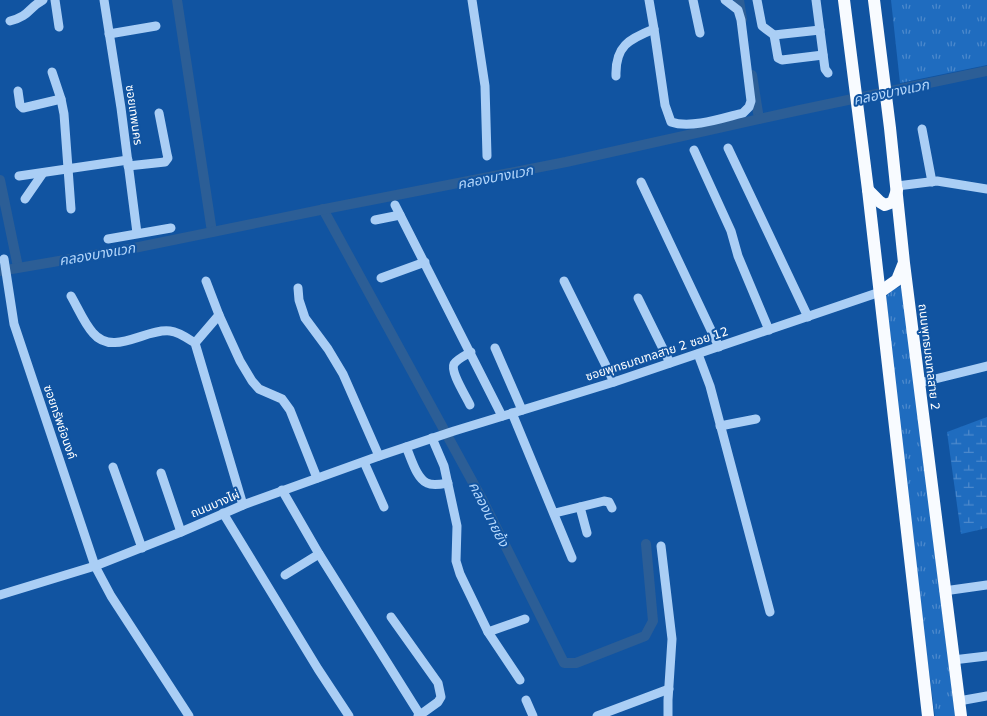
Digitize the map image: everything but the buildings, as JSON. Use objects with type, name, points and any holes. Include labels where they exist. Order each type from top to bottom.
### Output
[{"type":"main road","points":[[844,0],[880,292],[928,716]]},
{"type":"main road","name":"ถนนพุทธมณฑลสาย 2","points":[[874,0],[897,188],[904,263],[961,716]]},
{"type":"main road","points":[[868,190],[880,202],[885,204],[893,202],[897,188]]},
{"type":"main road","points":[[880,292],[898,280],[904,263]]},
{"type":"street","points":[[10,21],[26,16],[34,6],[43,0]]},
{"type":"street","points":[[55,0],[59,27]]},
{"type":"street","name":"ซอยเทพนคร","points":[[104,0],[137,233]]},
{"type":"street","points":[[472,0],[485,86],[487,156]]},
{"type":"street","points":[[649,0],[665,106],[671,122],[680,125],[743,113],[750,108],[751,101],[741,20],[738,10],[725,0]]},
{"type":"street","points":[[693,0],[700,33]]},
{"type":"street","points":[[757,0],[762,26],[774,35],[820,30]]},
{"type":"street","points":[[816,0],[825,69],[828,73]]},
{"type":"street","points":[[109,34],[156,26]]},
{"type":"street","points":[[616,76],[618,56],[623,46],[639,35],[654,29]]},
{"type":"street","points":[[774,35],[778,58],[782,60],[823,55]]},
{"type":"street","points":[[52,72],[64,114],[71,209]]},
{"type":"street","points":[[18,91],[20,105],[23,108],[61,99]]},
{"type":"street","points":[[19,176],[128,163],[165,162],[167,154],[159,113]]},
{"type":"street","points":[[922,129],[932,182]]},
{"type":"street","points":[[728,148],[808,317]]},
{"type":"street","points":[[694,150],[731,231],[738,256],[770,330]]},
{"type":"street","points":[[25,199],[43,173]]},
{"type":"street","points":[[641,182],[718,347]]},
{"type":"street","points":[[897,188],[932,182],[987,188]]},
{"type":"street","points":[[395,205],[502,416]]},
{"type":"street","points":[[375,220],[400,215]]},
{"type":"street","points":[[108,239],[171,228]]},
{"type":"street","name":"ซอยทรัพย์อนงค์","points":[[4,259],[14,324],[95,566],[111,596],[189,716]]},
{"type":"street","points":[[381,278],[425,262]]},
{"type":"street","points":[[206,281],[240,361],[252,381],[260,389],[282,399],[290,410],[318,478]]},
{"type":"street","points":[[564,281],[614,382]]},
{"type":"street","points":[[298,288],[299,300],[305,318],[328,349],[343,374],[379,456]]},
{"type":"street","name":"ซอยพุทธมณฑลสาย 2 ซอย 12","points":[[436,437],[614,382],[880,292]]},
{"type":"street","points":[[71,296],[93,334],[100,340],[110,343],[122,343],[154,332],[171,331],[181,334],[195,343],[243,505]]},
{"type":"street","points":[[638,298],[670,363]]},
{"type":"street","points":[[195,343],[219,315]]},
{"type":"street","points":[[495,348],[522,410]]},
{"type":"street","points":[[470,405],[454,374],[453,366],[455,362],[471,352]]},
{"type":"street","points":[[698,354],[710,386],[770,612]]},
{"type":"street","points":[[919,383],[987,366]]},
{"type":"street","points":[[512,413],[572,558]]},
{"type":"street","points":[[720,426],[756,419]]},
{"type":"street","points":[[436,437],[457,526],[456,561],[460,574],[488,632],[520,680]]},
{"type":"street","name":"ถนนบางไผ่","points":[[0,595],[95,566],[282,490],[436,437]]},
{"type":"street","points":[[406,447],[420,476],[427,483],[434,485],[448,483]]},
{"type":"street","points":[[364,462],[384,508]]},
{"type":"street","points":[[113,467],[142,548]]},
{"type":"street","points":[[161,473],[181,532]]},
{"type":"street","points":[[282,490],[319,554],[419,715],[441,698],[438,683],[391,617]]},
{"type":"street","points":[[555,513],[604,501],[609,502],[612,508]]},
{"type":"street","points":[[580,507],[586,534]]},
{"type":"street","points":[[223,513],[318,669],[349,716]]},
{"type":"street","points":[[661,546],[672,639],[668,716]]},
{"type":"street","points":[[285,575],[319,554]]},
{"type":"street","points":[[944,591],[987,585]]},
{"type":"street","points":[[488,632],[525,620]]},
{"type":"street","points":[[953,660],[987,656]]},
{"type":"street","points":[[596,716],[669,689]]},
{"type":"street","points":[[959,701],[987,696]]},
{"type":"street","points":[[526,700],[533,716]]},
{"type":"green space","points":[[891,0],[987,0],[987,65],[900,83]]},
{"type":"green space","points":[[902,286],[955,716],[935,716],[917,581],[886,296],[894,289]]},
{"type":"green space","points":[[987,417],[987,528],[961,534],[947,432]]},
{"type":"waterway","points":[[177,0],[212,232]]},
{"type":"waterway","points":[[739,0],[742,19]]},
{"type":"waterway","name":"คลองบางแวก","points":[[0,271],[129,249],[566,162],[987,71]]},
{"type":"waterway","points":[[752,75],[759,119]]},
{"type":"waterway","points":[[0,180],[18,267]]},
{"type":"waterway","name":"คลองนายย้ง","points":[[323,209],[482,499],[564,663],[576,663],[645,636],[653,621],[646,544]]}]
